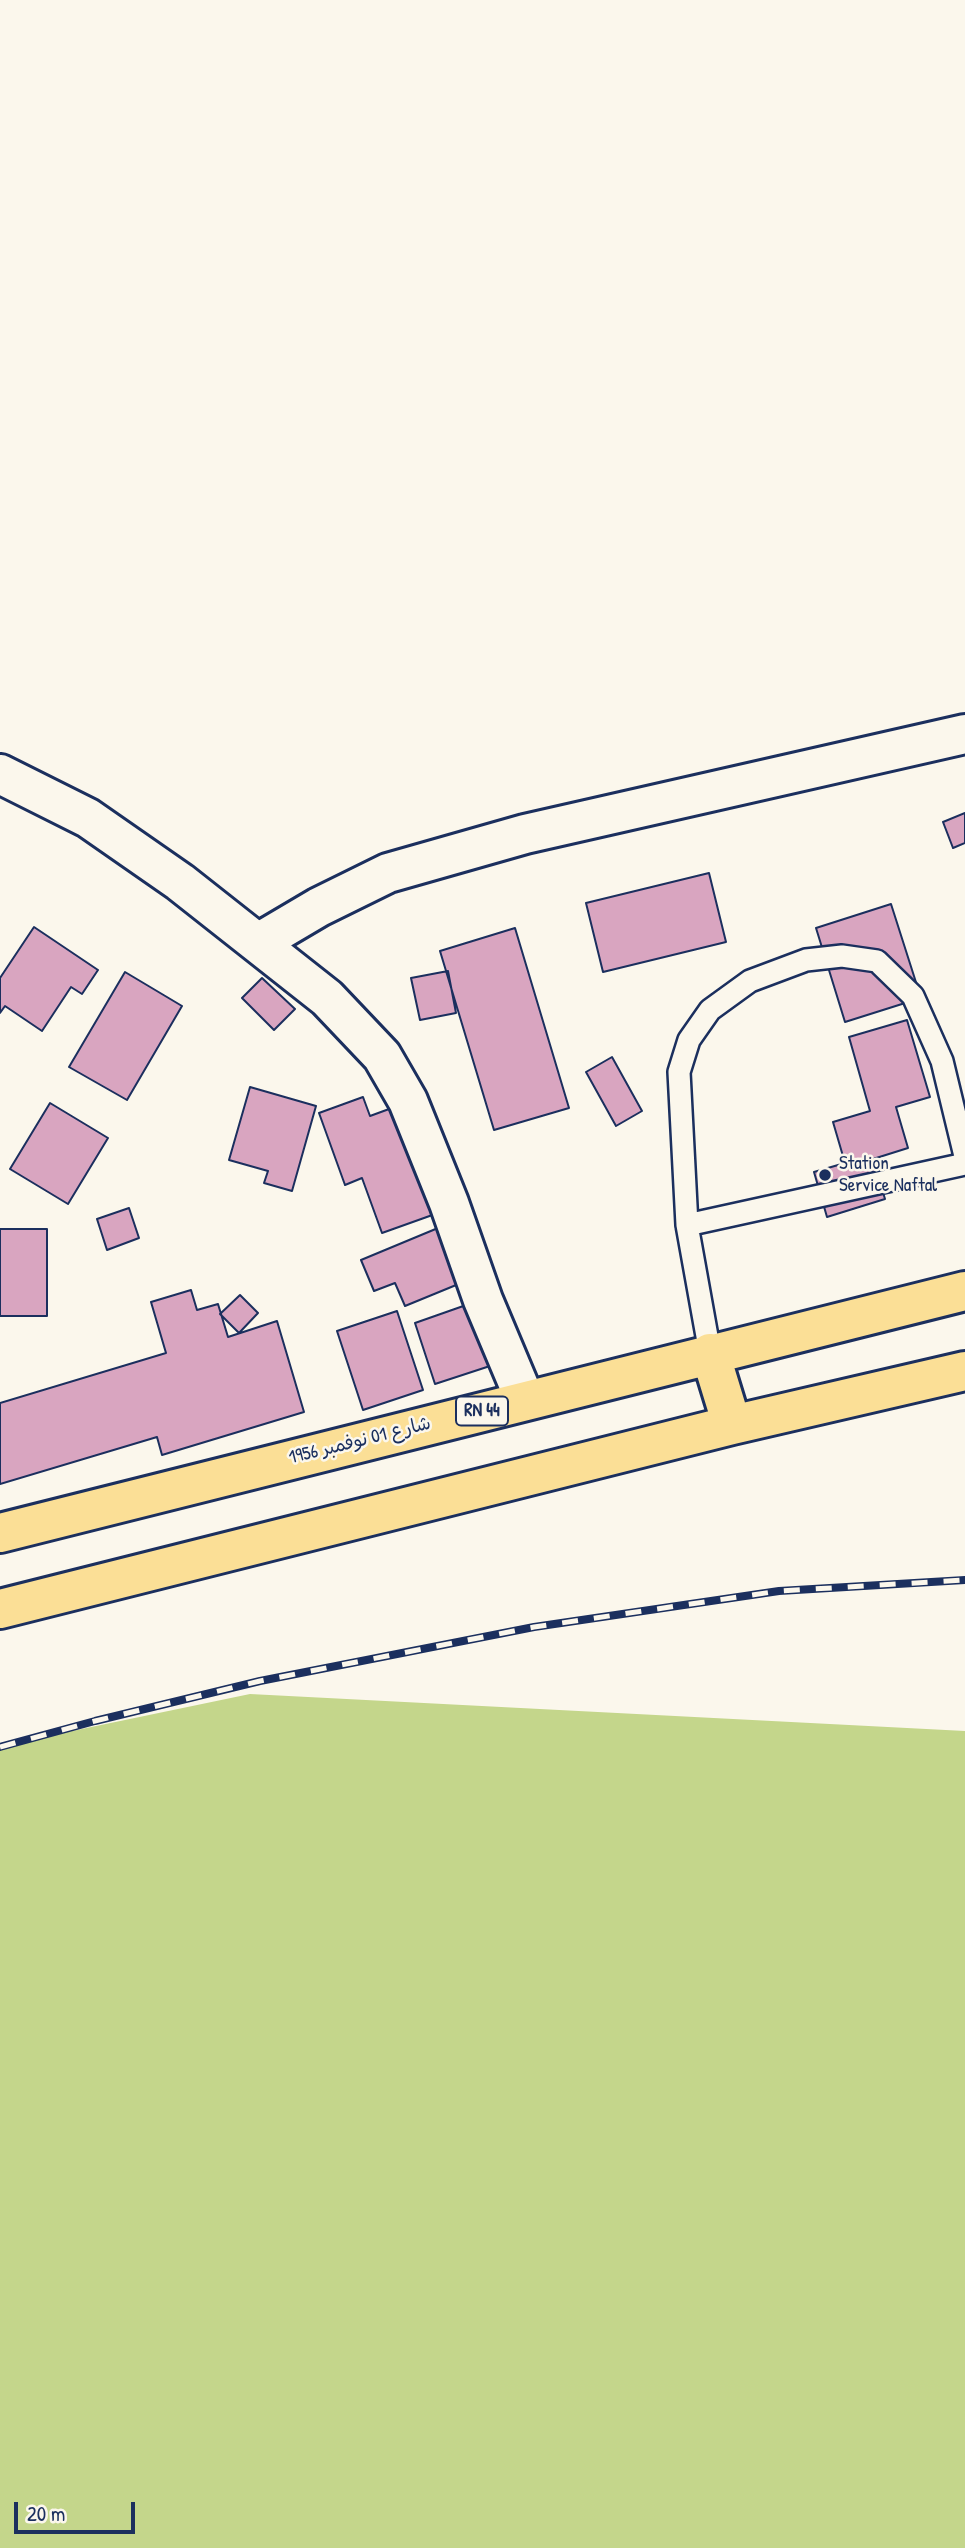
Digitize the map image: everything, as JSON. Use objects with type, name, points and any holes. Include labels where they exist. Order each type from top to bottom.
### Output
[{"type":"main road","name":"شارع 01 نوفمبر 1956","points":[[0,1533],[965,1291]]},
{"type":"main road","points":[[710,1353],[732,1425]]},
{"type":"main road","points":[[0,1609],[732,1425],[965,1371]]},
{"type":"street","points":[[258,943],[351,890],[400,869],[525,834],[965,734]]},
{"type":"street","points":[[0,774],[88,818],[180,882],[327,998],[382,1056],[408,1101],[449,1203],[483,1300],[525,1400]]},
{"type":"lane","points":[[710,1353],[687,1225],[679,1072],[689,1040],[710,1010],[750,981],[806,960],[842,956],[877,961],[914,996],[942,1061],[965,1156]]},
{"type":"lane","points":[[687,1225],[965,1164]]},
{"type":"green space","points":[[250,1694],[965,1731],[965,2548],[0,2548],[0,1746]]},
{"type":"building","points":[[965,813],[965,843],[953,848],[943,822]]},
{"type":"building","points":[[709,873],[726,942],[603,972],[586,903]]},
{"type":"building","points":[[891,904],[921,998],[845,1022],[816,928]]},
{"type":"building","points":[[34,927],[98,970],[82,994],[71,987],[42,1031],[5,1006],[0,1013],[0,978]]},
{"type":"building","points":[[515,928],[569,1108],[494,1130],[440,951]]},
{"type":"building","points":[[448,971],[456,1013],[420,1020],[411,978]]},
{"type":"building","points":[[125,972],[182,1006],[127,1100],[69,1067]]},
{"type":"building","points":[[262,978],[295,1009],[274,1030],[242,998]]},
{"type":"building","points":[[907,1020],[930,1097],[896,1107],[908,1148],[873,1159],[885,1199],[827,1217],[814,1172],[845,1163],[833,1122],[870,1111],[849,1037]]},
{"type":"building","points":[[612,1057],[642,1111],[616,1126],[586,1072]]},
{"type":"building","points":[[250,1087],[316,1106],[292,1191],[264,1183],[268,1171],[229,1160]]},
{"type":"building","points":[[363,1097],[370,1116],[400,1105],[438,1213],[382,1233],[362,1178],[345,1185],[319,1113]]},
{"type":"building","points":[[50,1103],[108,1138],[68,1204],[10,1169]]},
{"type":"building","points":[[129,1208],[139,1238],[107,1250],[97,1219]]},
{"type":"building","points":[[438,1228],[461,1283],[405,1306],[395,1283],[374,1291],[361,1260]]},
{"type":"building","points":[[0,1229],[47,1229],[47,1316],[0,1316]]},
{"type":"building","points":[[191,1290],[197,1310],[218,1304],[228,1337],[277,1321],[304,1412],[162,1455],[157,1437],[0,1484],[0,1403],[166,1353],[151,1302]]},
{"type":"building","points":[[240,1295],[258,1313],[239,1333],[220,1314]]},
{"type":"building","points":[[469,1304],[490,1366],[435,1384],[415,1323]]},
{"type":"building","points":[[397,1311],[423,1390],[363,1410],[337,1331]]},
{"type":"railway","points":[[0,1747],[260,1681],[534,1627],[779,1591],[965,1580]]},
{"type":"place","name":"Station Service Naftal","points":[[825,1175]]}]
